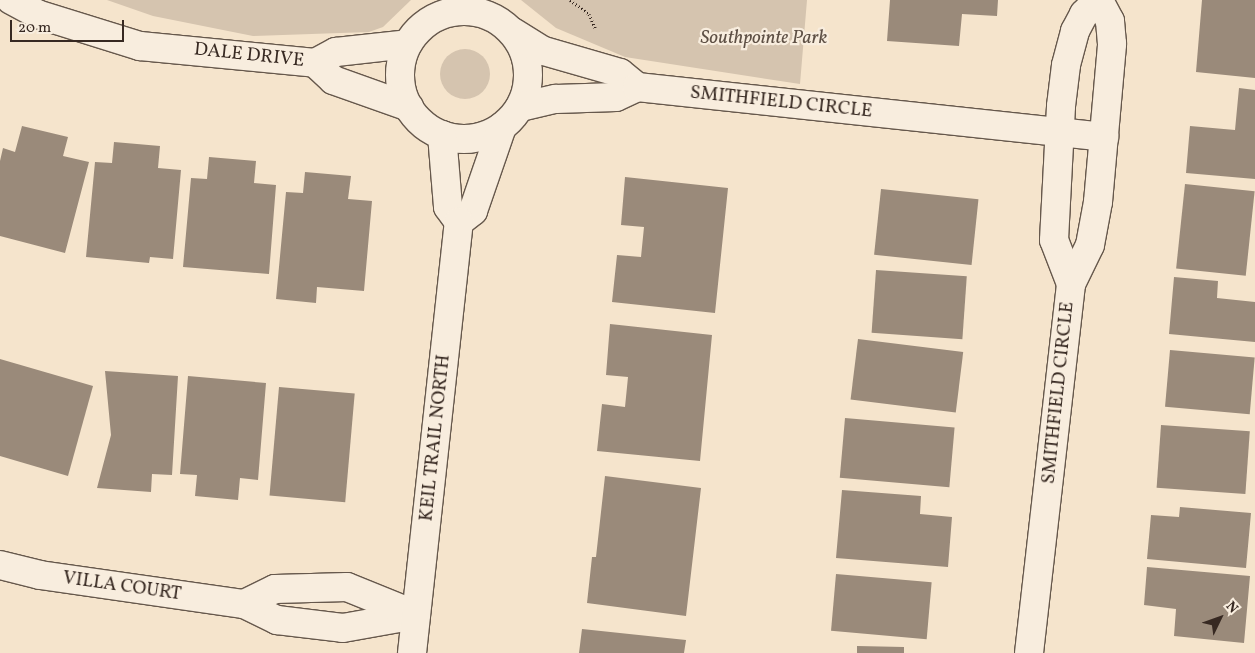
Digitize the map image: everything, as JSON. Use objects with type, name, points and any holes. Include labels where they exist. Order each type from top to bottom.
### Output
[{"type":"street","name":"DALE DRIVE","points":[[11,0],[37,14],[140,46],[315,63],[336,52],[415,35]]},
{"type":"street","points":[[434,0],[401,65],[402,86],[409,107],[424,124],[442,135],[463,139],[484,136],[511,117]]},
{"type":"street","points":[[1071,284],[1054,240],[1059,132],[1066,65],[1075,31],[1084,14],[1099,0]]},
{"type":"street","name":"SMITHFIELD CIRCLE","points":[[1029,653],[1071,284],[1090,245],[1098,202],[1112,44],[1110,21],[1099,0]]},
{"type":"street","points":[[415,35],[453,12],[487,8],[511,31],[522,47],[528,67],[527,88],[511,117],[472,211],[459,222],[448,207],[442,135]]},
{"type":"street","points":[[511,31],[544,51],[620,72],[637,87]]},
{"type":"street","name":"DALE DRIVE","points":[[315,63],[333,80],[409,107]]},
{"type":"street","name":"SMITHFIELD CIRCLE","points":[[511,117],[556,99],[616,97],[637,87],[1104,137]]},
{"type":"street","name":"KEIL TRAIL NORTH","points":[[412,653],[459,222]]},
{"type":"street","name":"VILLA COURT","points":[[0,565],[40,575],[244,604],[276,620],[343,628],[416,615]]},
{"type":"street","points":[[244,604],[275,589],[347,586],[416,615]]},
{"type":"path","points":[[570,0],[596,23],[595,38]]},
{"type":"green space","points":[[107,0],[411,0],[383,27],[369,32],[253,36],[153,16]]},
{"type":"green space","name":"Southpointe Park","points":[[521,0],[807,0],[800,84],[625,57],[556,28]]},
{"type":"green space","points":[[465,49],[479,53],[486,60],[490,74],[486,88],[479,95],[465,99],[451,95],[444,88],[440,74],[444,60],[451,53]]},
{"type":"building","points":[[890,0],[998,0],[997,16],[962,14],[959,46],[887,41]]},
{"type":"building","points":[[1202,0],[1255,0],[1255,78],[1196,72]]},
{"type":"building","points":[[1239,88],[1255,90],[1255,179],[1186,173],[1190,126],[1235,130]]},
{"type":"building","points":[[22,126],[68,137],[63,156],[89,162],[65,253],[0,236],[0,161],[3,148],[15,152]]},
{"type":"building","points":[[114,142],[160,146],[158,168],[181,170],[173,259],[150,257],[149,263],[86,257],[95,162],[112,163]]},
{"type":"building","points":[[209,157],[256,161],[254,183],[276,185],[269,274],[183,267],[191,178],[207,179]]},
{"type":"building","points":[[305,172],[351,176],[348,199],[372,201],[364,291],[317,287],[316,303],[276,299],[286,192],[303,193]]},
{"type":"building","points":[[625,177],[728,188],[715,313],[612,302],[617,255],[641,257],[644,227],[621,225]]},
{"type":"building","points":[[1185,184],[1255,191],[1246,276],[1176,269]]},
{"type":"building","points":[[881,189],[978,199],[972,265],[874,255]]},
{"type":"building","points":[[876,270],[967,276],[962,339],[872,333]]},
{"type":"building","points":[[1174,277],[1218,281],[1217,298],[1255,302],[1255,342],[1169,334]]},
{"type":"building","points":[[610,324],[712,335],[700,461],[597,451],[602,404],[625,407],[628,377],[606,375]]},
{"type":"building","points":[[858,339],[963,352],[956,412],[851,400]]},
{"type":"building","points":[[1170,350],[1255,357],[1250,414],[1165,407]]},
{"type":"building","points":[[0,359],[93,386],[68,476],[0,456]]},
{"type":"building","points":[[105,371],[178,376],[172,475],[152,474],[151,492],[97,488],[111,435]]},
{"type":"building","points":[[188,376],[266,383],[258,480],[240,478],[238,500],[195,496],[197,475],[180,474]]},
{"type":"building","points":[[279,387],[355,394],[345,502],[270,496]]},
{"type":"building","points":[[845,418],[955,428],[949,487],[840,478]]},
{"type":"building","points":[[1161,425],[1250,431],[1245,494],[1157,488]]},
{"type":"building","points":[[605,476],[701,488],[686,616],[587,603],[592,557],[596,557]]},
{"type":"building","points":[[842,490],[921,496],[920,514],[952,517],[948,567],[836,558]]},
{"type":"building","points":[[1180,507],[1251,513],[1246,568],[1147,559],[1151,515],[1179,517]]},
{"type":"building","points":[[1147,567],[1250,576],[1244,643],[1174,636],[1176,609],[1144,605]]},
{"type":"building","points":[[836,574],[932,582],[927,639],[831,631]]},
{"type":"building","points":[[582,629],[686,640],[684,653],[579,653]]},
{"type":"building","points":[[857,646],[904,647],[904,653],[857,653]]}]
